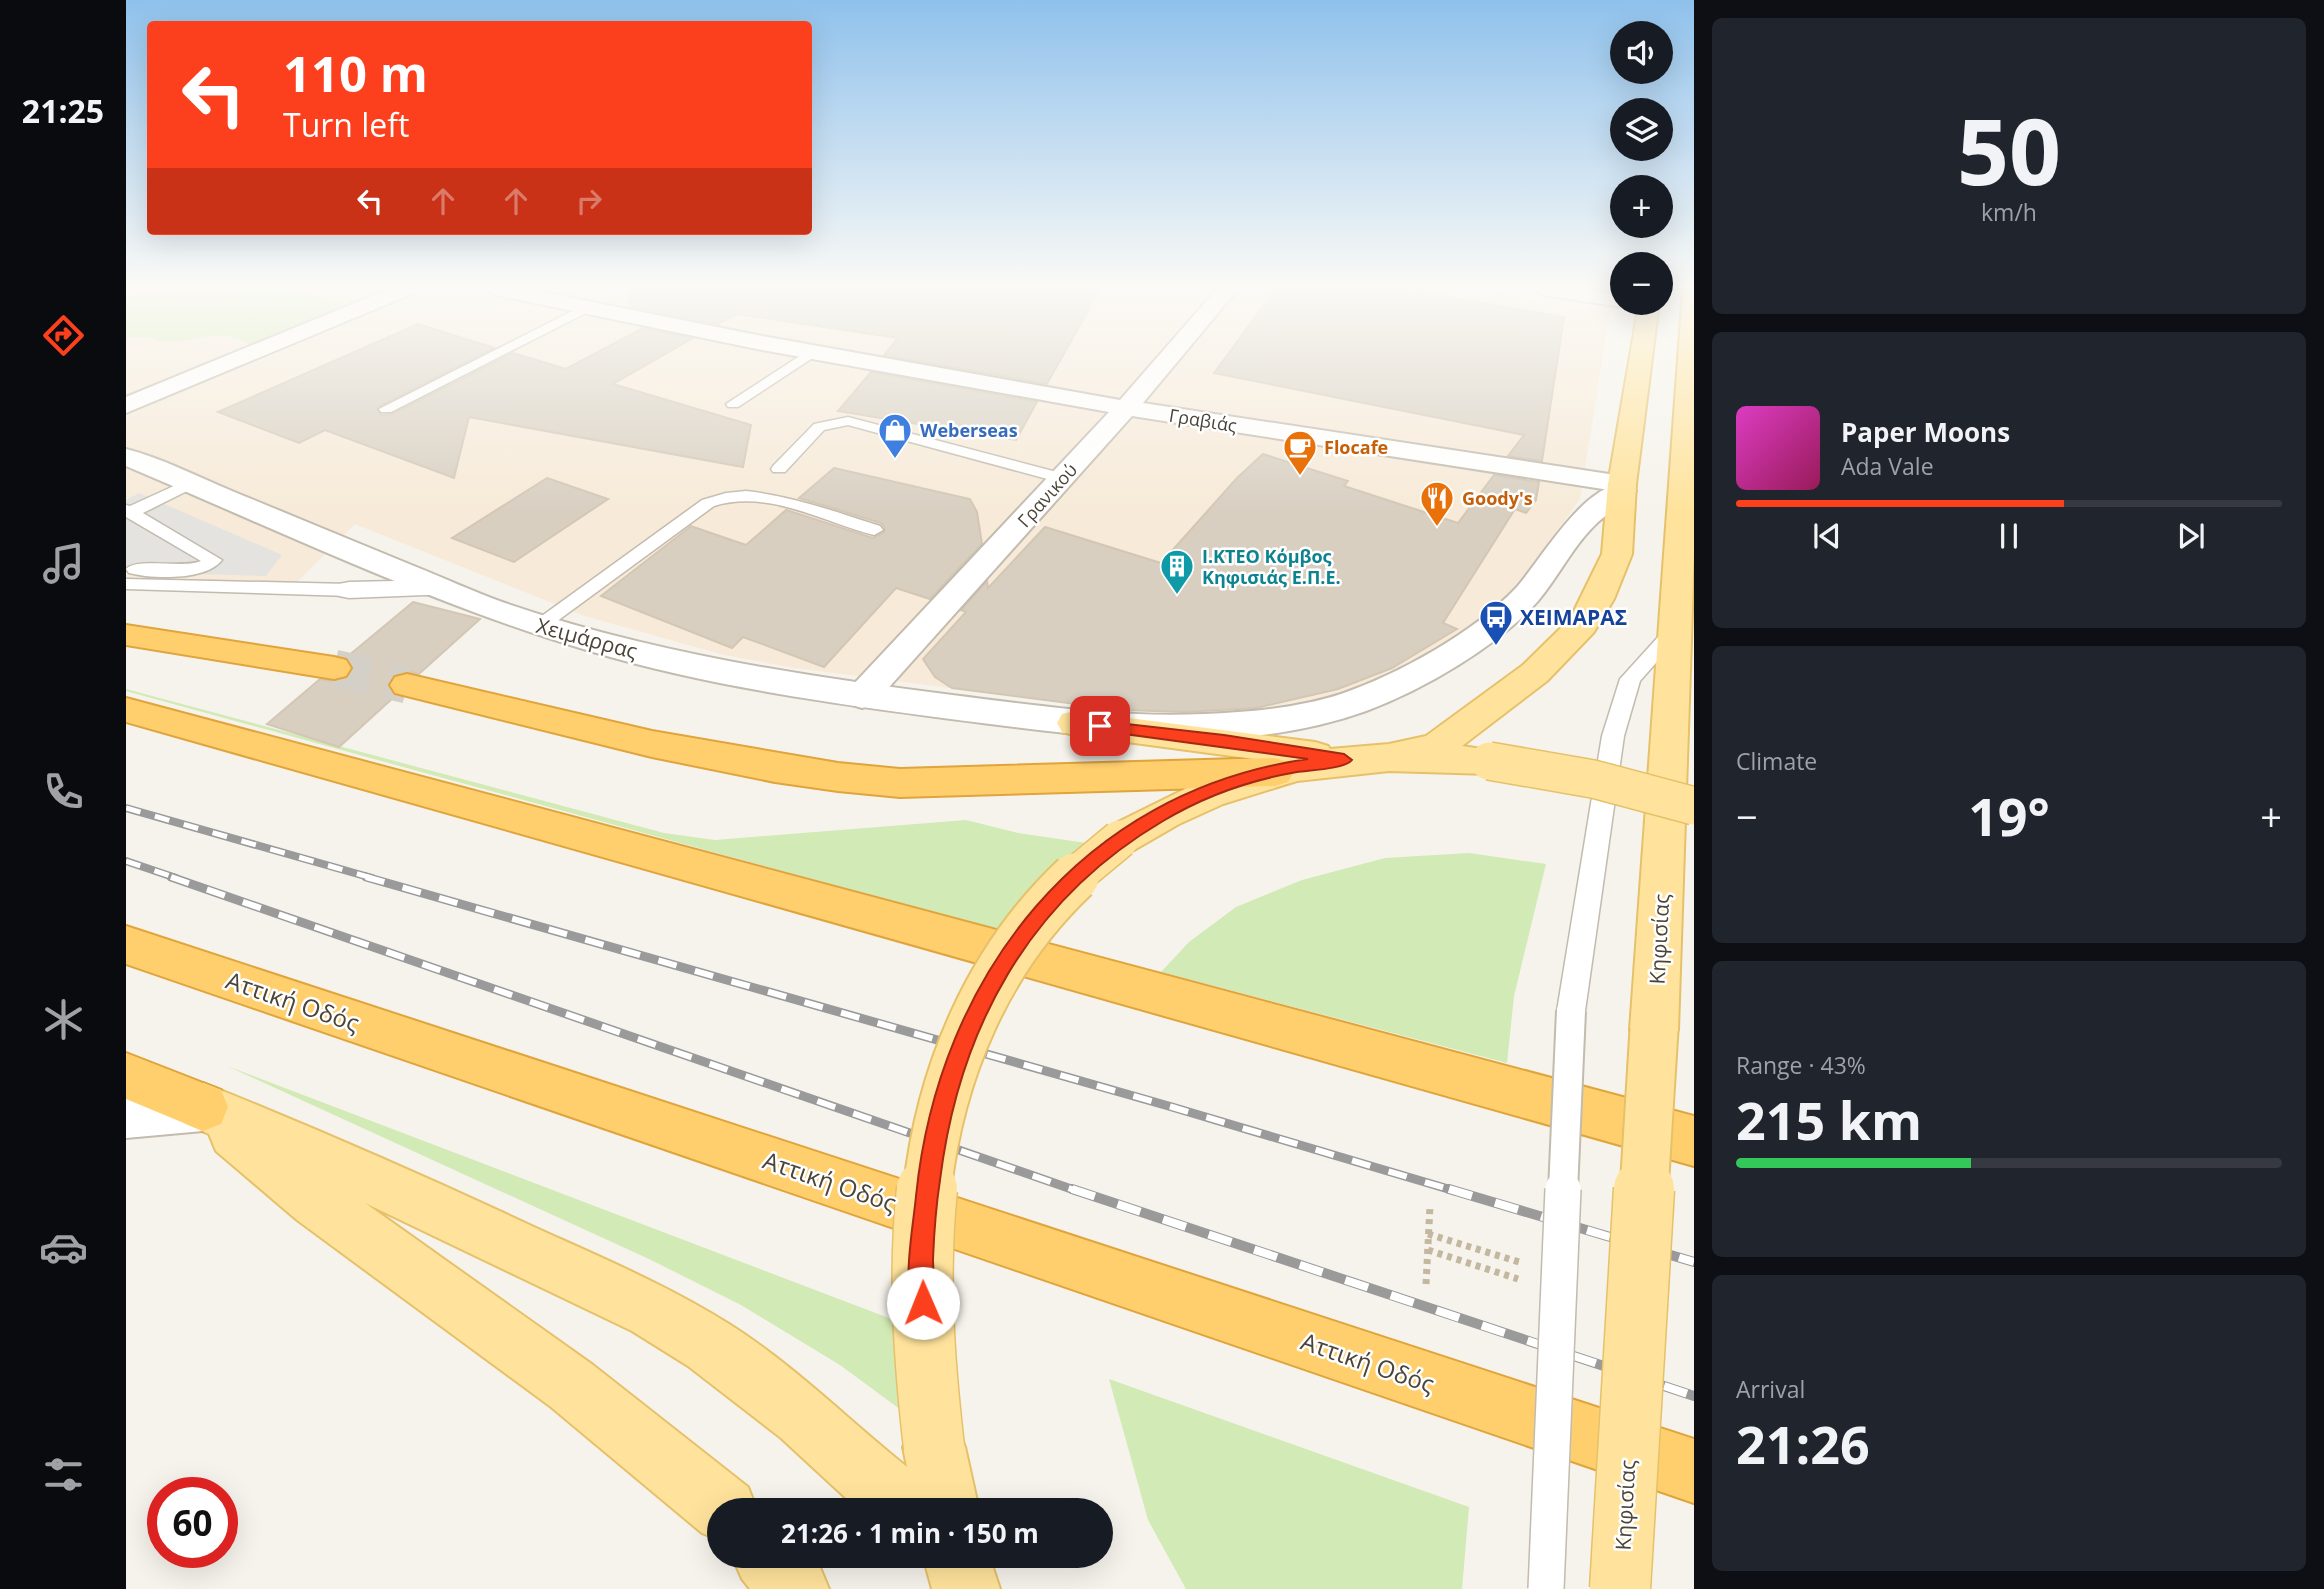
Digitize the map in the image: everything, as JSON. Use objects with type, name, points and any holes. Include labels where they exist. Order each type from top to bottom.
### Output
[{"type":"highway","points":[[126,635],[334,668]]},
{"type":"highway","points":[[407,685],[735,761],[839,778],[900,783],[1275,772]]},
{"type":"highway","points":[[126,710],[1694,1141]]},
{"type":"highway","name":"Αττική Οδός","points":[[126,945],[1694,1471]]},
{"type":"highway","points":[[126,1076],[203,1107]]},
{"type":"main road","points":[[1395,756],[1437,746],[1445,741],[1535,673],[1583,625],[1611,573],[1617,554],[1636,363]]},
{"type":"main road","name":"Κηφισίας","points":[[1620,1589],[1654,1030],[1689,363]]},
{"type":"main road","points":[[1075,723],[1224,741],[1344,760]]},
{"type":"main road","points":[[942,1498],[923,1348],[922,1259],[929,1179],[942,1109],[965,1039],[985,993],[1014,946],[1046,904],[1081,869],[1119,839],[1160,814],[1203,794],[1275,772],[1344,760],[1395,756],[1489,761],[1538,767],[1639,788],[1694,806]]},
{"type":"main road","points":[[203,1107],[365,1176],[652,1311],[709,1345],[753,1376],[896,1498]]},
{"type":"main road","points":[[203,1107],[316,1201],[572,1386],[713,1498]]},
{"type":"main road","points":[[776,1568],[795,1589]]},
{"type":"street","points":[[126,406],[229,363]]},
{"type":"street","name":"Γραβιάς","points":[[875,363],[1126,408],[1622,487]]},
{"type":"street","name":"Γρανικού","points":[[862,696],[1164,363]]},
{"type":"street","name":"Χειμάρρας","points":[[126,457],[441,589],[538,626],[606,645],[699,666],[862,696],[1075,723],[1191,727],[1250,724],[1311,714],[1355,702],[1444,660],[1471,642],[1525,596],[1586,517],[1622,487]]},
{"type":"street","points":[[349,590],[441,589]]},
{"type":"street","points":[[126,1114],[203,1107]]},
{"type":"lane","points":[[386,409],[477,363]]},
{"type":"lane","points":[[733,404],[795,363]]},
{"type":"lane","points":[[779,469],[819,427],[848,421],[1062,478]]},
{"type":"lane","points":[[128,509],[185,482]]},
{"type":"lane","points":[[538,626],[708,503],[722,496],[762,497],[874,530]]},
{"type":"lane","points":[[126,568],[197,570],[208,566],[213,560],[128,509]]},
{"type":"lane","points":[[126,584],[349,590]]},
{"type":"lane","points":[[1546,1589],[1571,1011],[1613,736],[1630,679],[1675,630]]},
{"type":"path","points":[[1426,1284],[1431,1252],[1428,1234],[1430,1206]]},
{"type":"path","points":[[1428,1234],[1498,1255]]},
{"type":"path","points":[[1431,1252],[1559,1292]]},
{"type":"shaded area","points":[[126,363],[1602,363],[1580,499],[1540,556],[1498,605],[1456,638],[1399,672],[1343,694],[1234,713],[1122,710],[795,668],[724,655],[585,616],[355,524],[297,582],[126,578]]},
{"type":"shaded area","points":[[139,493],[282,555],[266,576],[126,572],[126,500]]},
{"type":"green space","points":[[126,689],[664,833],[715,840],[966,820],[1018,833],[1093,844],[1012,934]]},
{"type":"green space","points":[[1469,853],[1546,864],[1514,996],[1507,1063],[1161,972],[1189,942],[1236,907],[1302,880],[1385,858]]},
{"type":"green space","points":[[227,1066],[915,1328],[924,1427],[840,1365],[741,1305],[649,1259]]},
{"type":"green space","points":[[1109,1379],[1469,1507],[1462,1589],[1186,1589],[1148,1520]]},
{"type":"building","points":[[329,363],[464,363],[378,407],[381,415],[392,414],[493,363],[547,363],[566,369],[577,363],[649,363],[613,384],[751,425],[743,467],[469,417],[454,478],[325,430],[299,443],[218,412]]},
{"type":"building","points":[[930,363],[1059,363],[1047,384]]},
{"type":"building","points":[[1221,363],[1557,363],[1542,461],[1508,456],[1524,435],[1214,373]]},
{"type":"building","points":[[871,372],[1037,402],[1016,440],[838,411]]},
{"type":"building","name":"Ι.ΚΤΕΟ Κόμβος Κηφισιάς Ε.Π.Ε.","points":[[1263,454],[1348,481],[1344,486],[1458,523],[1494,475],[1539,482],[1536,500],[1526,513],[1515,509],[1443,623],[1457,629],[1392,668],[1338,689],[1256,708],[1185,712],[1122,710],[952,688],[935,677],[923,659],[966,612],[961,610],[987,581],[988,588],[1045,527],[1161,563],[1237,478]]},
{"type":"building","points":[[834,468],[970,499],[977,512],[982,544],[930,599],[896,588],[824,667],[743,637],[732,648],[601,596],[691,526],[746,545],[786,510],[873,538],[884,532],[885,528],[881,523],[799,498]]},
{"type":"building","points":[[547,478],[608,499],[514,562],[452,538]]},
{"type":"building","points":[[413,602],[480,619],[419,674],[406,671],[393,676],[388,686],[395,696],[339,747],[267,724],[320,679],[335,682],[348,677],[353,667],[347,657]]},
{"type":"tunnel","points":[[334,668],[407,685]]},
{"type":"railway","points":[[126,808],[372,878]]},
{"type":"railway","points":[[126,861],[176,878]]},
{"type":"railway","points":[[171,877],[1077,1191]]},
{"type":"railway","points":[[366,877],[1172,1107],[1455,1191]]},
{"type":"railway","points":[[1072,1189],[1694,1396]]},
{"type":"railway","points":[[1449,1189],[1694,1262]]},
{"type":"place","name":"Weberseas","points":[[895,460]]},
{"type":"place","name":"Flocafe","points":[[1300,477]]},
{"type":"place","name":"Goody's","points":[[1437,528]]},
{"type":"place","name":"Ι.ΚΤΕΟ Κόμβος Κηφισιάς Ε.Π.Ε.","points":[[1177,596]]},
{"type":"place","name":"ΧΕΙΜΑΡΑΣ","points":[[1496,647]]},
{"type":"route","points":[[923,1303],[922,1259],[929,1179],[942,1109],[965,1039],[985,993],[1014,946],[1046,904],[1081,869],[1119,839],[1160,814],[1203,794],[1248,778],[1295,767],[1344,760],[1224,741],[1100,726]]}]
